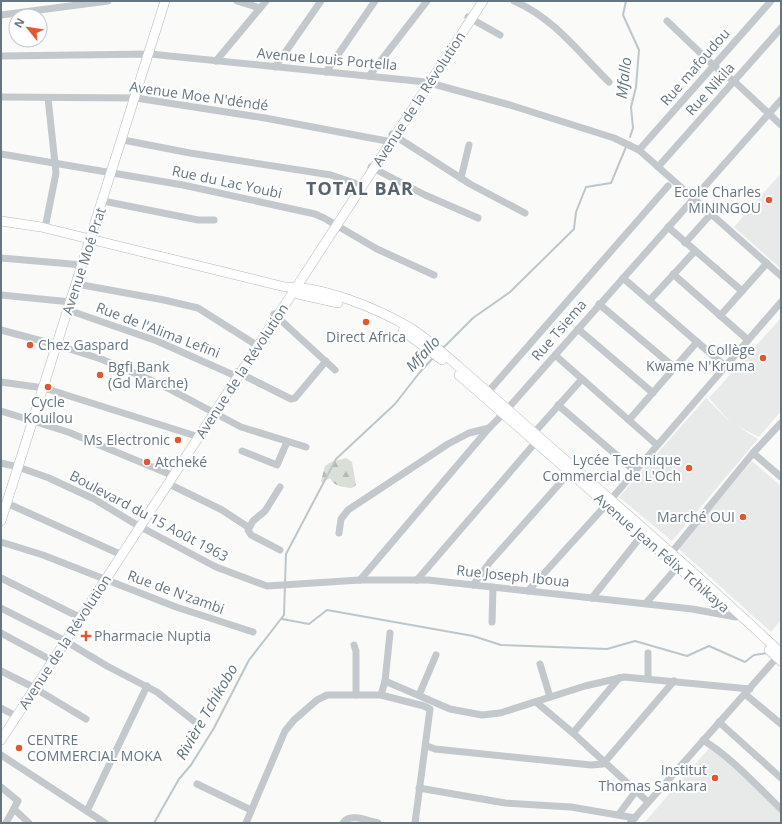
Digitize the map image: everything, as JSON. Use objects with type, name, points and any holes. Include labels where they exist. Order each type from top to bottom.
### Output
[{"type":"street","points":[[1,15],[108,1]]},
{"type":"street","name":"Avenue Moé Prat","points":[[1,521],[3,507],[44,388],[166,1]]},
{"type":"street","points":[[237,1],[260,8]]},
{"type":"street","points":[[216,62],[266,1]]},
{"type":"street","points":[[275,67],[321,1]]},
{"type":"street","points":[[326,72],[375,1]]},
{"type":"street","points":[[369,76],[427,1]]},
{"type":"street","name":"Avenue de la Révolution","points":[[1,732],[33,687],[139,526],[276,316],[291,289],[392,138],[469,18],[478,1]]},
{"type":"street","name":"Avenue de la Révolution","points":[[469,18],[483,1]]},
{"type":"street","points":[[514,1],[545,19],[565,35],[608,82]]},
{"type":"street","name":"Rue mafoudou","points":[[639,150],[771,1]]},
{"type":"street","points":[[469,18],[500,35]]},
{"type":"street","points":[[667,21],[714,66],[734,82],[781,125]]},
{"type":"street","name":"Rue Nikila","points":[[658,167],[781,28]]},
{"type":"street","name":"Avenue Louis Portella","points":[[1,56],[150,54],[216,62],[428,82],[510,105],[607,136],[639,150],[781,276]]},
{"type":"street","name":"Avenue Moe N'déndé","points":[[1,97],[136,98],[392,138],[525,213]]},
{"type":"street","points":[[45,228],[56,173],[48,98]]},
{"type":"street","name":"Rue Tsiema","points":[[360,580],[489,428],[505,412],[781,100]]},
{"type":"street","points":[[123,140],[190,153],[309,171],[339,177],[361,185]]},
{"type":"street","points":[[461,178],[469,145]]},
{"type":"street","name":"Rue du Lac Youbi","points":[[1,154],[183,185],[315,214],[335,224],[376,249],[434,275]]},
{"type":"street","points":[[372,168],[432,199],[478,218]]},
{"type":"street","points":[[488,392],[668,186]]},
{"type":"street","points":[[103,202],[198,220],[214,220]]},
{"type":"street","points":[[686,243],[711,214]]},
{"type":"street","name":"Avenue Jean Félix Tchikaya","points":[[1,221],[45,228],[291,289],[356,302],[377,310],[411,328],[488,392],[535,443],[569,473],[672,552],[680,565],[780,655]]},
{"type":"street","name":"Avenue de la Révolution","points":[[276,316],[286,305],[291,289],[304,275],[335,224]]},
{"type":"street","points":[[668,227],[742,291]]},
{"type":"street","points":[[649,300],[694,251]]},
{"type":"street","points":[[1,258],[83,265]]},
{"type":"street","points":[[720,316],[767,263]]},
{"type":"street","points":[[673,274],[748,340]]},
{"type":"street","points":[[286,305],[309,293],[304,275]]},
{"type":"street","points":[[623,278],[724,366]]},
{"type":"street","points":[[77,284],[164,300],[198,308],[257,345]]},
{"type":"street","name":"Avenue Jean Félix Tchikaya","points":[[309,293],[364,311],[408,334],[441,359],[505,412],[534,433],[642,535],[680,565],[780,655]]},
{"type":"street","name":"Rue de l'Alima Lefini","points":[[1,295],[70,306],[237,374],[291,399],[295,398],[326,361]]},
{"type":"street","points":[[528,591],[658,445],[724,366],[781,302]]},
{"type":"street","points":[[599,304],[675,368]]},
{"type":"street","points":[[276,316],[335,370]]},
{"type":"street","points":[[578,329],[653,393]]},
{"type":"street","points":[[1,330],[57,345],[101,360],[160,384],[241,427],[306,447]]},
{"type":"street","points":[[629,420],[697,342]]},
{"type":"street","points":[[555,355],[658,445]]},
{"type":"street","points":[[534,433],[582,379]]},
{"type":"street","points":[[1,382],[44,388],[197,436]]},
{"type":"street","points":[[558,405],[636,470]]},
{"type":"street","points":[[1,411],[68,432],[172,475]]},
{"type":"street","points":[[672,552],[753,453],[781,423]]},
{"type":"street","points":[[339,533],[342,519],[348,510],[448,444],[469,433],[489,428]]},
{"type":"street","points":[[242,451],[277,465],[287,442]]},
{"type":"street","points":[[417,580],[535,443]]},
{"type":"street","points":[[753,453],[781,477]]},
{"type":"street","name":"Boulevard du 15 Août 1963","points":[[1,463],[18,467],[49,478],[94,499],[139,526],[228,573],[266,586],[287,586]]},
{"type":"street","points":[[473,585],[490,562],[569,473]]},
{"type":"street","name":"Avenue de la Révolution","points":[[139,526],[169,484],[172,475]]},
{"type":"street","points":[[169,484],[222,510],[248,527],[251,535],[280,550]]},
{"type":"street","points":[[248,527],[257,517],[266,511],[280,487]]},
{"type":"street","points":[[3,507],[11,505],[120,554]]},
{"type":"street","points":[[592,598],[642,535]]},
{"type":"street","name":"Rue de N'zambi","points":[[1,542],[43,555],[176,606],[253,632]]},
{"type":"street","points":[[646,603],[680,565]]},
{"type":"street","points":[[1,578],[79,617]]},
{"type":"street","name":"Rue Joseph Iboua","points":[[287,586],[360,580],[417,580],[646,603],[736,617]]},
{"type":"street","points":[[492,622],[493,587]]},
{"type":"street","points":[[1,608],[64,640],[147,686],[157,692],[199,725]]},
{"type":"street","points":[[1,633],[51,660]]},
{"type":"street","points":[[381,695],[385,681],[390,633]]},
{"type":"street","points":[[354,645],[356,651],[356,695]]},
{"type":"street","points":[[648,653],[648,679]]},
{"type":"street","points":[[419,695],[436,655]]},
{"type":"street","points":[[419,788],[505,802],[571,807],[619,814],[632,820],[780,655]]},
{"type":"street","points":[[540,664],[550,697]]},
{"type":"street","points":[[1,671],[33,687],[86,719]]},
{"type":"street","points":[[385,681],[450,709],[482,716],[500,713],[585,686],[619,678],[674,681],[748,692],[781,724]]},
{"type":"street","points":[[573,733],[619,678]]},
{"type":"street","points":[[427,746],[591,765],[605,763],[674,681]]},
{"type":"street","points":[[87,811],[147,686]]},
{"type":"street","points":[[246,823],[276,748],[285,731],[294,720],[317,700],[327,695],[381,695],[424,706],[430,709],[427,746],[419,788],[416,823]]},
{"type":"street","points":[[536,702],[573,733],[648,802]]},
{"type":"street","points":[[1,708],[14,715]]},
{"type":"street","name":"Avenue de la Révolution","points":[[1,740],[14,715]]},
{"type":"street","points":[[719,722],[781,778]]},
{"type":"street","points":[[703,740],[747,776],[781,809]]},
{"type":"street","points":[[1,755],[105,823]]},
{"type":"street","points":[[197,784],[251,810]]},
{"type":"street","points":[[1,787],[18,801],[15,810],[6,823]]},
{"type":"street","points":[[619,814],[636,791]]},
{"type":"street","points":[[15,810],[29,823]]},
{"type":"street","points":[[343,823],[351,817],[378,823]]},
{"type":"shaded area","name":"Ecole Charles MININGOU","points":[[781,173],[781,269],[734,227]]},
{"type":"shaded area","name":"Lycée Technique Commercial de L'Och","points":[[781,318],[781,411],[759,437],[737,426],[758,439],[672,541],[619,497],[706,398],[732,424],[709,398]]},
{"type":"shaded area","name":"Marché OUI","points":[[752,461],[781,486],[781,620],[771,632],[678,548]]},
{"type":"shaded area","name":"Institut Thomas Sankara","points":[[711,746],[781,810],[781,823],[644,823]]},
{"type":"green space","points":[[346,458],[352,462],[356,485],[352,488],[339,486],[330,478],[322,483],[321,481],[325,466],[331,462]]},
{"type":"waterway","name":"Mfallo","points":[[626,1],[623,15],[639,50],[636,87],[631,107],[633,128],[630,137]]},
{"type":"waterway","name":"Mfallo","points":[[443,348],[473,318],[510,292],[574,229],[576,212],[586,187],[611,183],[626,147]]},
{"type":"waterway","name":"Mfallo","points":[[154,823],[179,779],[191,765],[214,728],[249,660],[284,615],[286,554],[336,459],[395,404],[434,357]]},
{"type":"waterway","points":[[282,619],[309,624],[327,610],[473,636],[501,645],[607,649],[635,641],[687,656],[709,646],[745,662],[754,655],[768,653]]},
{"type":"place","name":"Ecole Charles MININGOU","points":[[769,200]]},
{"type":"place","name":"Direct Africa","points":[[366,322]]},
{"type":"place","name":"Chez Gaspard","points":[[30,345]]},
{"type":"place","name":"Collège Kwame N'Kruma","points":[[763,358]]},
{"type":"place","name":"Bgfi Bank (Gd Marche)","points":[[100,375]]},
{"type":"place","name":"Cycle Kouilou","points":[[48,387]]},
{"type":"place","name":"Ms Electronic","points":[[178,440]]},
{"type":"place","name":"Atcheké","points":[[147,462]]},
{"type":"place","name":"Lycée Technique Commercial de L'Och","points":[[689,468]]},
{"type":"place","name":"Marché OUI","points":[[743,517]]},
{"type":"place","name":"Pharmacie Nuptia","points":[[86,636]]},
{"type":"place","name":"CENTRE COMMERCIAL MOKA","points":[[19,748]]},
{"type":"place","name":"Institut Thomas Sankara","points":[[715,778]]},
{"type":"district","name":"TOTAL BAR","points":[[360,189]]},
{"type":"water label","name":"Rivière Tchikobo","points":[[207,712]]}]
